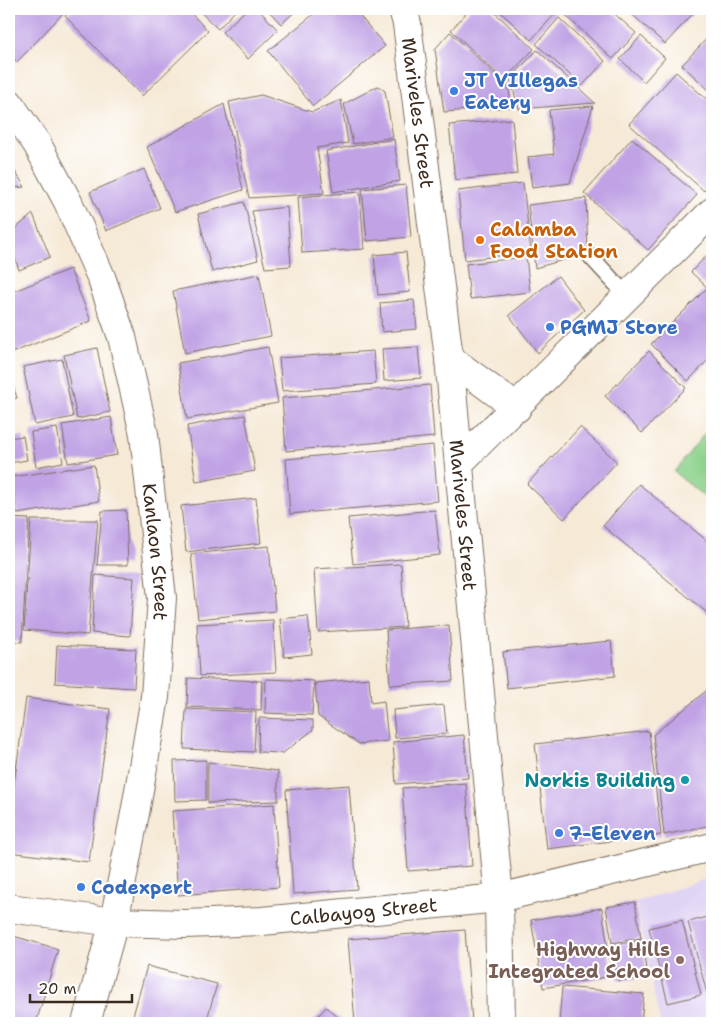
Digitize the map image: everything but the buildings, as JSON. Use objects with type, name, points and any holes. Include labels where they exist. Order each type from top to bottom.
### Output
[{"type":"street","name":"Mariveles Street","points":[[411,14],[450,358],[498,898],[500,1023]]},
{"type":"street","name":"Kanlaon Street","points":[[9,103],[37,144],[68,202],[100,277],[122,337],[144,434],[162,598],[155,697],[114,922],[86,1023]]},
{"type":"street","points":[[459,463],[517,408],[712,212]]},
{"type":"street","points":[[450,358],[517,408]]},
{"type":"street","name":"Calbayog Street","points":[[9,908],[114,922],[185,924],[262,921],[498,898],[712,847]]},
{"type":"lane","points":[[591,257],[628,296]]},
{"type":"shaded area","name":"Highway Hills Integrated School","points":[[712,877],[712,1023],[660,1023],[636,902]]},
{"type":"green space","points":[[712,424],[712,503],[674,472]]},
{"type":"place","name":"JT VIllegas Eatery","points":[[454,91]]},
{"type":"place","name":"Calamba Food Station","points":[[480,240]]},
{"type":"place","name":"PGMJ Store","points":[[550,327]]},
{"type":"place","name":"Norkis Building","points":[[685,780]]},
{"type":"place","name":"7-Eleven","points":[[559,833]]},
{"type":"place","name":"Codexpert","points":[[81,887]]},
{"type":"place","name":"Highway Hills Integrated School","points":[[680,960]]}]
